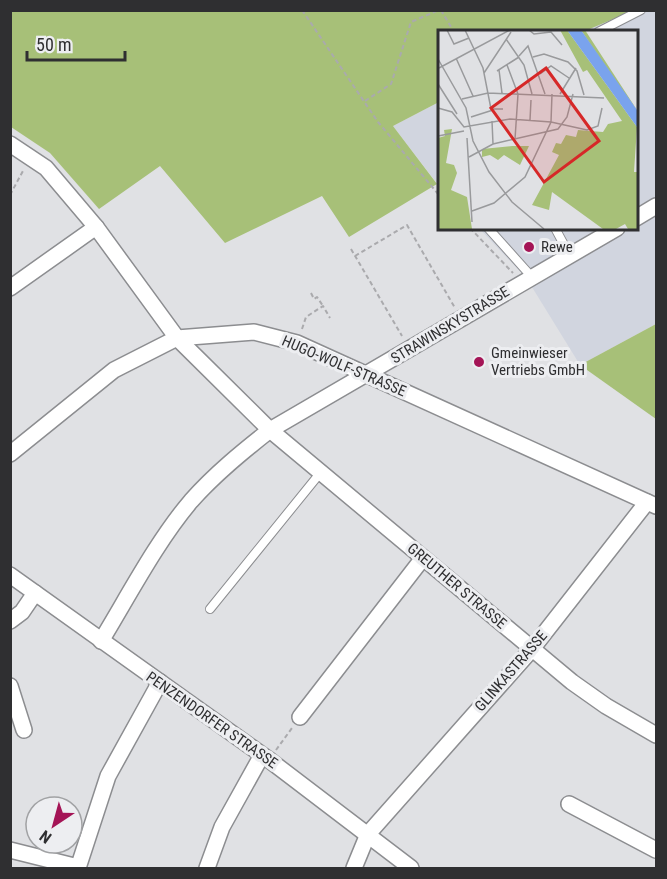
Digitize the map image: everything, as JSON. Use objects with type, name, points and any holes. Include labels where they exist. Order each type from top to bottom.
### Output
[{"type":"street","name":"GREUTHER STRASSE","points":[[10,144],[46,168],[96,227],[177,338],[270,430],[532,649],[606,706],[657,735]]},
{"type":"street","points":[[637,217],[657,206]]},
{"type":"street","points":[[10,288],[96,227]]},
{"type":"street","name":"STRAWINSKYSTRASSE","points":[[101,641],[190,502],[223,467],[270,430],[613,230]]},
{"type":"street","name":"HUGO-WOLF-STRASSE","points":[[10,454],[114,370],[177,338],[254,332],[297,343],[652,504]]},
{"type":"street","name":"GLINKASTRASSE","points":[[354,868],[368,834],[532,649],[652,504]]},
{"type":"street","points":[[300,717],[423,558]]},
{"type":"street","name":"PENZENDORFER STRASSE","points":[[10,575],[265,757],[411,868]]},
{"type":"street","points":[[10,621],[22,612],[35,593]]},
{"type":"street","points":[[10,850],[78,868],[108,776],[160,682]]},
{"type":"street","points":[[10,686],[24,730]]},
{"type":"street","points":[[207,868],[222,827],[265,757]]},
{"type":"street","points":[[569,804],[657,850]]},
{"type":"lane","points":[[602,30],[641,10]]},
{"type":"lane","points":[[489,230],[526,279]]},
{"type":"lane","points":[[556,230],[569,254]]},
{"type":"lane","points":[[210,609],[321,472]]},
{"type":"path","points":[[302,10],[364,101],[438,194]]},
{"type":"path","points":[[364,101],[391,84],[411,22],[440,10],[453,30]]},
{"type":"path","points":[[10,195],[32,157]]},
{"type":"path","points":[[355,256],[407,225],[461,318]]},
{"type":"path","points":[[472,230],[526,279]]},
{"type":"path","points":[[351,249],[410,348]]},
{"type":"path","points":[[310,292],[314,298],[317,297],[330,318]]},
{"type":"path","points":[[297,343],[306,317],[323,306]]},
{"type":"path","points":[[382,309],[386,307]]},
{"type":"path","points":[[265,757],[300,717]]},
{"type":"shaded area","points":[[632,11],[656,11],[656,324],[580,365],[527,279],[481,230],[637,230],[637,30],[587,30]]},
{"type":"shaded area","points":[[438,103],[438,185],[393,126]]},
{"type":"green space","points":[[10,11],[632,11],[587,30],[438,30],[438,103],[393,126],[437,184],[349,237],[322,196],[225,243],[160,166],[99,209],[50,153],[11,127]]},
{"type":"green space","points":[[656,324],[656,419],[580,365]]},
{"type":"place","name":"Rewe","points":[[529,247]]},
{"type":"place","name":"Gmeinwieser Vertriebs GmbH","points":[[479,362]]}]
